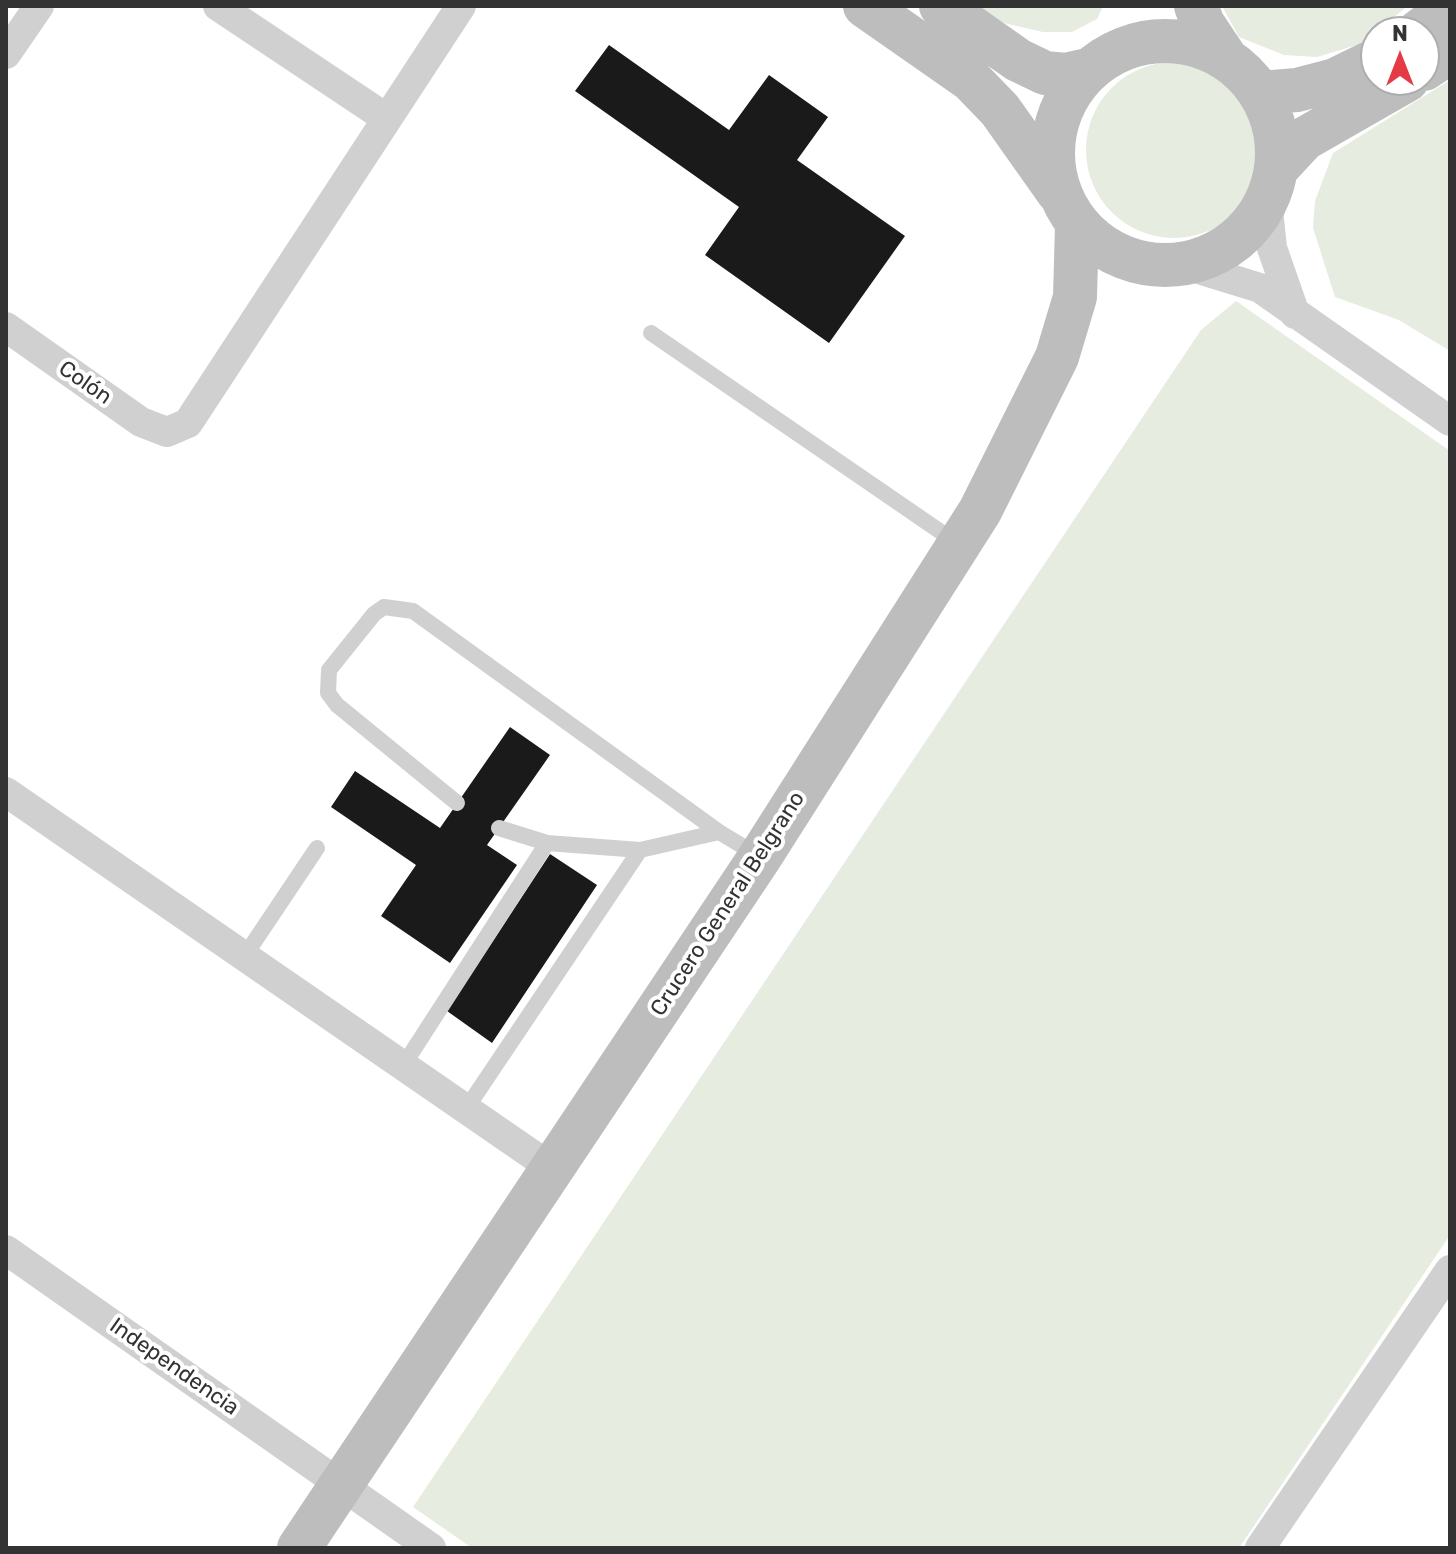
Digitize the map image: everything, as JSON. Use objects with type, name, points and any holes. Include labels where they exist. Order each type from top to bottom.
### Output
[{"type":"main road","points":[[865,6],[971,80],[1000,110],[1068,209],[1107,249],[1163,264]]},
{"type":"main road","points":[[941,6],[1018,60],[1045,73],[1065,75],[1153,41],[1190,43],[1225,57]]},
{"type":"main road","points":[[1068,209],[1052,161],[1054,127],[1067,96],[1149,6]]},
{"type":"main road","points":[[1196,6],[1203,24],[1225,57],[1261,93],[1275,129],[1272,184]]},
{"type":"main road","points":[[1261,93],[1297,90],[1335,80],[1360,68]]},
{"type":"main road","points":[[1057,357],[1100,298],[1163,264],[1217,253],[1247,231],[1272,184],[1304,139],[1379,96]]},
{"type":"main road","name":"Crucero General Belgrano","points":[[299,1548],[760,857],[980,511],[1057,357],[1075,297],[1068,209]]},
{"type":"street","points":[[6,54],[39,6]]},
{"type":"street","points":[[218,6],[386,118],[461,6]]},
{"type":"street","name":"Colón","points":[[6,327],[141,422],[167,432],[188,423],[386,118]]},
{"type":"street","points":[[1272,184],[1272,248],[1295,314]]},
{"type":"street","points":[[1163,264],[1260,288],[1450,421]]},
{"type":"street","points":[[6,792],[553,1169]]},
{"type":"street","name":"Independencia","points":[[6,1250],[431,1548]]},
{"type":"street","points":[[1260,1548],[1450,1270]]},
{"type":"lane","points":[[651,333],[959,544]]},
{"type":"lane","points":[[457,803],[337,705],[328,693],[329,670],[374,614],[384,607],[413,611],[719,832],[760,857]]},
{"type":"lane","points":[[499,828],[547,843],[640,850],[719,832]]},
{"type":"lane","points":[[403,1066],[547,843]]},
{"type":"lane","points":[[244,957],[317,848]]},
{"type":"lane","points":[[466,1109],[640,850]]},
{"type":"shaded area","points":[[973,6],[1103,6],[1097,19],[1072,32],[1043,32],[995,21]]},
{"type":"shaded area","points":[[1222,6],[1408,6],[1395,16],[1360,16],[1360,44],[1317,57],[1284,55],[1239,37]]},
{"type":"shaded area","points":[[1174,62],[1208,69],[1236,88],[1255,116],[1262,150],[1255,184],[1236,212],[1208,231],[1174,238],[1140,231],[1112,212],[1093,184],[1086,150],[1093,116],[1112,88],[1140,69]]},
{"type":"shaded area","points":[[1450,80],[1450,351],[1399,320],[1335,297],[1313,228],[1315,201],[1333,153],[1424,96],[1440,96],[1440,86]]},
{"type":"shaded area","points":[[1236,301],[1450,451],[1450,1235],[1239,1548],[472,1548],[413,1507],[1201,330]]},
{"type":"building","points":[[609,45],[729,130],[769,75],[828,117],[797,160],[905,236],[829,343],[705,255],[739,207],[575,91]]},
{"type":"building","points":[[510,727],[550,755],[487,845],[517,865],[450,963],[381,916],[416,865],[331,807],[355,771],[440,828]]},
{"type":"building","points":[[550,854],[597,885],[492,1043],[447,1011]]}]
